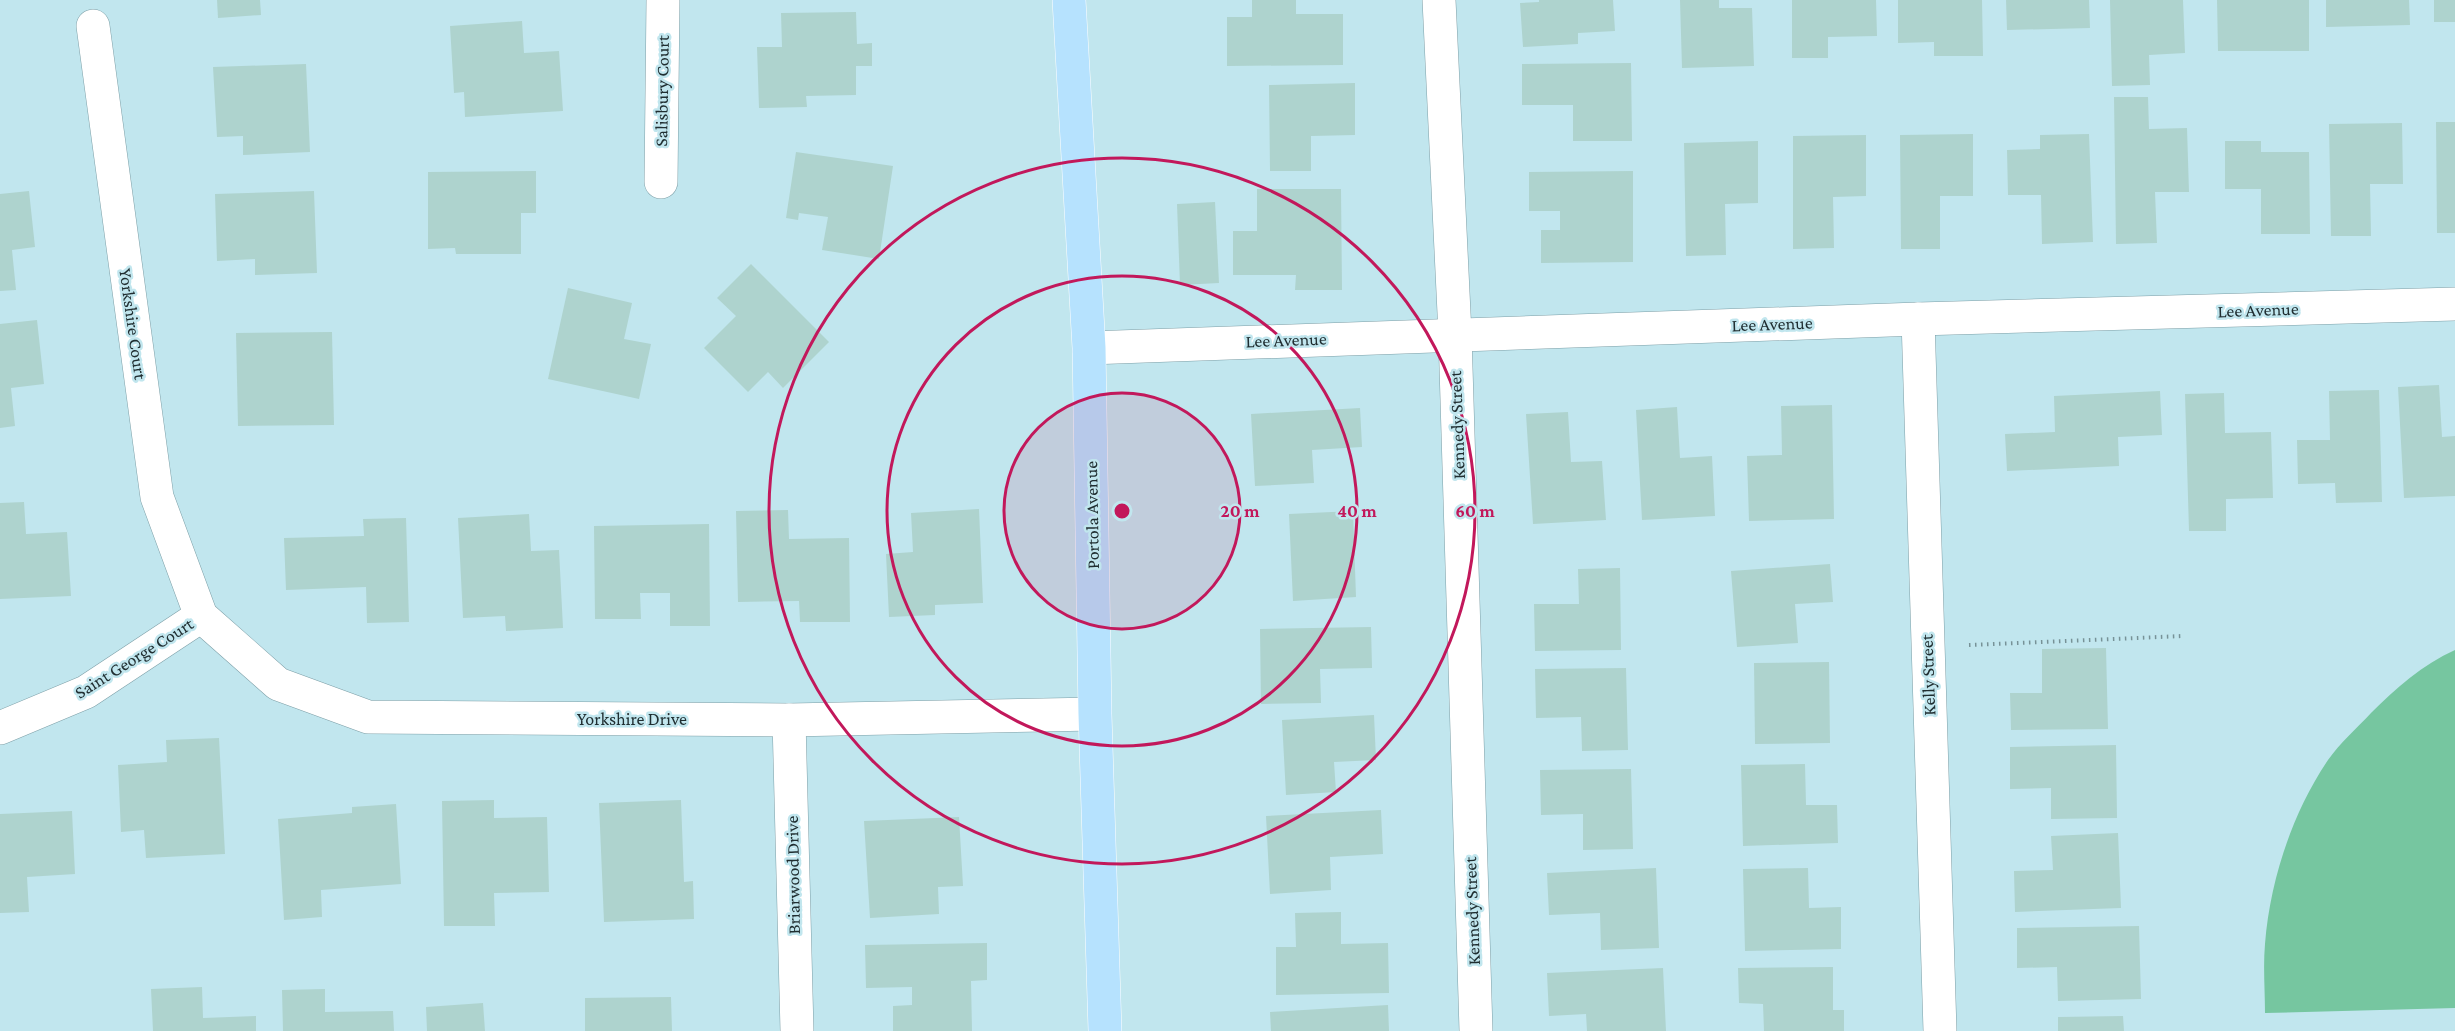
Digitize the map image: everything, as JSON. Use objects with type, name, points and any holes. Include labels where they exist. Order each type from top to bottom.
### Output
[{"type":"main road","name":"Portola Avenue","points":[[1069,0],[1089,348],[1095,714],[1105,1031]]},
{"type":"street","name":"Salisbury Court","points":[[661,182],[663,0]]},
{"type":"street","name":"Kennedy Street","points":[[1439,0],[1455,334],[1476,1031]]},
{"type":"street","name":"Yorkshire Court","points":[[93,26],[157,497],[201,616]]},
{"type":"street","name":"Lee Avenue","points":[[1089,348],[1918,319],[2455,304]]},
{"type":"street","name":"Kelly Street","points":[[1918,319],[1940,1031]]},
{"type":"street","name":"Yorkshire Drive","points":[[201,616],[278,684],[368,717],[789,720],[1095,714]]},
{"type":"street","name":"Saint George Court","points":[[0,728],[86,692],[201,616]]},
{"type":"street","name":"Briarwood Drive","points":[[789,720],[797,1031]]},
{"type":"path","points":[[1969,645],[2183,636]]},
{"type":"green space","points":[[2455,650],[2455,1008],[2265,1013],[2264,953],[2272,896],[2285,848],[2304,802],[2328,760],[2371,713],[2410,678],[2432,662]]},
{"type":"building","points":[[217,0],[260,0],[261,15],[218,18]]},
{"type":"building","points":[[1252,0],[1296,0],[1296,14],[1343,14],[1343,65],[1227,66],[1227,17],[1252,17]]},
{"type":"building","points":[[1539,0],[1613,0],[1615,31],[1578,33],[1578,44],[1523,47],[1520,3],[1539,2]]},
{"type":"building","points":[[1680,0],[1719,0],[1719,8],[1752,8],[1754,66],[1682,68]]},
{"type":"building","points":[[1792,0],[1876,0],[1877,36],[1828,37],[1828,58],[1792,58]]},
{"type":"building","points":[[1898,0],[1982,0],[1983,56],[1934,56],[1934,42],[1898,43]]},
{"type":"building","points":[[2006,0],[2089,0],[2090,28],[2007,30]]},
{"type":"building","points":[[2110,0],[2183,0],[2185,53],[2149,55],[2150,85],[2112,86]]},
{"type":"building","points":[[2217,0],[2309,0],[2309,51],[2218,51]]},
{"type":"building","points":[[2326,0],[2409,0],[2410,25],[2326,27]]},
{"type":"building","points":[[2434,0],[2455,0],[2455,22],[2434,22]]},
{"type":"building","points":[[856,12],[857,44],[872,43],[872,66],[856,66],[856,95],[806,96],[807,107],[759,108],[757,47],[782,47],[781,13]]},
{"type":"building","points":[[522,21],[524,53],[559,51],[563,111],[465,117],[464,92],[454,93],[450,26]]},
{"type":"building","points":[[1631,63],[1632,141],[1573,141],[1573,105],[1522,105],[1522,64]]},
{"type":"building","points":[[306,64],[310,152],[243,155],[243,136],[217,137],[213,67]]},
{"type":"building","points":[[1355,83],[1355,135],[1311,136],[1311,171],[1270,171],[1269,85]]},
{"type":"building","points":[[2114,97],[2148,97],[2149,129],[2187,128],[2189,192],[2155,192],[2157,243],[2116,244]]},
{"type":"building","points":[[2436,122],[2455,122],[2455,233],[2437,233]]},
{"type":"building","points":[[2402,123],[2403,184],[2370,184],[2371,236],[2331,236],[2329,124]]},
{"type":"building","points":[[1973,134],[1973,196],[1940,196],[1940,249],[1901,249],[1900,135]]},
{"type":"building","points":[[2089,134],[2093,242],[2042,244],[2041,195],[2008,195],[2007,150],[2040,149],[2040,135]]},
{"type":"building","points":[[1866,135],[1866,196],[1833,197],[1834,248],[1793,249],[1793,136]]},
{"type":"building","points":[[1758,141],[1758,203],[1725,204],[1726,255],[1686,256],[1684,143]]},
{"type":"building","points":[[2225,141],[2261,141],[2261,152],[2309,152],[2310,234],[2261,234],[2261,189],[2225,189]]},
{"type":"building","points":[[796,152],[893,166],[879,259],[822,250],[828,217],[799,213],[798,220],[786,218]]},
{"type":"building","points":[[536,171],[536,213],[521,213],[521,254],[456,254],[455,248],[428,249],[428,172]]},
{"type":"building","points":[[1633,171],[1633,262],[1541,263],[1541,230],[1560,230],[1560,211],[1529,211],[1529,172]]},
{"type":"building","points":[[1257,189],[1341,189],[1342,290],[1295,290],[1296,275],[1233,275],[1233,231],[1257,231]]},
{"type":"building","points":[[29,191],[35,247],[12,250],[16,290],[0,291],[0,194]]},
{"type":"building","points":[[314,191],[317,273],[255,275],[255,259],[217,261],[215,194]]},
{"type":"building","points":[[1215,202],[1219,283],[1180,285],[1177,204]]},
{"type":"building","points":[[751,264],[829,342],[783,388],[768,372],[748,392],[704,348],[736,316],[717,298]]},
{"type":"building","points":[[568,288],[632,303],[624,339],[651,344],[639,399],[548,379]]},
{"type":"building","points":[[37,320],[44,384],[11,388],[15,426],[0,428],[0,324]]},
{"type":"building","points":[[332,332],[334,425],[238,426],[236,333]]},
{"type":"building","points":[[2439,385],[2442,437],[2455,436],[2455,496],[2404,498],[2398,387]]},
{"type":"building","points":[[2379,390],[2382,502],[2336,503],[2335,483],[2298,484],[2297,440],[2330,440],[2329,391]]},
{"type":"building","points":[[2160,391],[2162,435],[2118,437],[2119,466],[2007,471],[2005,434],[2055,432],[2054,396]]},
{"type":"building","points":[[2224,393],[2225,433],[2271,432],[2273,498],[2226,499],[2226,531],[2189,531],[2185,394]]},
{"type":"building","points":[[1832,405],[1834,519],[1749,521],[1747,456],[1782,455],[1781,406]]},
{"type":"building","points":[[1677,407],[1680,458],[1712,456],[1715,516],[1642,520],[1636,410]]},
{"type":"building","points":[[1360,408],[1362,447],[1312,450],[1314,483],[1255,486],[1251,414]]},
{"type":"building","points":[[1568,412],[1571,462],[1602,461],[1606,520],[1533,524],[1526,414]]},
{"type":"building","points":[[24,502],[26,534],[67,532],[71,596],[0,599],[0,503]]},
{"type":"building","points":[[979,509],[983,603],[935,605],[935,615],[889,617],[886,554],[913,552],[911,513]]},
{"type":"building","points":[[788,510],[789,539],[849,538],[850,622],[800,622],[799,601],[738,602],[736,511]]},
{"type":"building","points":[[1353,511],[1356,597],[1293,601],[1289,514]]},
{"type":"building","points":[[529,514],[531,551],[559,550],[563,628],[506,631],[505,616],[463,618],[458,518]]},
{"type":"building","points":[[406,518],[409,622],[367,623],[366,587],[286,590],[284,538],[364,536],[363,519]]},
{"type":"building","points":[[709,524],[710,626],[670,626],[670,593],[640,593],[641,619],[595,619],[594,526]]},
{"type":"building","points":[[1830,564],[1833,602],[1795,604],[1798,643],[1737,647],[1731,571]]},
{"type":"building","points":[[1620,568],[1621,650],[1535,651],[1534,604],[1579,604],[1578,569]]},
{"type":"building","points":[[1371,627],[1372,668],[1320,669],[1321,703],[1261,704],[1260,629]]},
{"type":"building","points":[[2106,648],[2108,729],[2011,730],[2010,693],[2042,693],[2042,649]]},
{"type":"building","points":[[1829,662],[1830,743],[1755,744],[1754,663]]},
{"type":"building","points":[[1626,668],[1628,750],[1582,751],[1581,717],[1536,718],[1535,669]]},
{"type":"building","points":[[1374,715],[1376,760],[1334,762],[1336,792],[1286,795],[1282,720]]},
{"type":"building","points":[[219,738],[225,854],[146,858],[144,830],[121,832],[118,765],[167,762],[166,740]]},
{"type":"building","points":[[2116,745],[2117,818],[2051,819],[2051,788],[2010,789],[2010,747]]},
{"type":"building","points":[[1805,764],[1806,805],[1837,805],[1838,843],[1743,846],[1741,765]]},
{"type":"building","points":[[1631,769],[1633,849],[1583,850],[1583,814],[1541,815],[1540,770]]},
{"type":"building","points":[[494,800],[494,818],[547,817],[549,892],[494,893],[495,926],[444,926],[442,801]]},
{"type":"building","points":[[681,800],[684,882],[693,881],[694,919],[604,922],[599,803]]},
{"type":"building","points":[[396,804],[401,884],[321,890],[322,917],[284,920],[278,819],[352,813],[352,807]]},
{"type":"building","points":[[1381,810],[1383,854],[1330,857],[1331,890],[1270,894],[1266,816]]},
{"type":"building","points":[[72,811],[75,874],[27,877],[29,912],[0,913],[0,814]]},
{"type":"building","points":[[959,817],[963,886],[938,887],[939,914],[870,918],[864,821]]},
{"type":"building","points":[[2118,833],[2121,908],[2015,912],[2014,871],[2053,870],[2051,836]]},
{"type":"building","points":[[1656,868],[1659,948],[1601,950],[1600,913],[1549,915],[1547,873]]},
{"type":"building","points":[[1808,868],[1809,908],[1841,907],[1841,949],[1745,951],[1743,869]]},
{"type":"building","points":[[1341,912],[1341,944],[1388,943],[1389,993],[1276,995],[1276,947],[1296,947],[1295,913]]},
{"type":"building","points":[[2139,926],[2141,999],[2058,1001],[2057,967],[2017,968],[2017,928]]},
{"type":"building","points":[[987,943],[987,980],[971,981],[972,1031],[893,1031],[893,1006],[912,1005],[912,987],[866,988],[865,945]]},
{"type":"building","points":[[1833,967],[1833,1010],[1844,1010],[1844,1031],[1764,1031],[1763,1004],[1739,1003],[1738,968]]},
{"type":"building","points":[[1663,968],[1666,1031],[1587,1031],[1586,1014],[1549,1016],[1547,973]]},
{"type":"building","points":[[202,987],[203,1018],[256,1016],[256,1031],[153,1031],[151,989]]},
{"type":"building","points":[[325,989],[325,1012],[393,1011],[394,1031],[283,1031],[282,990]]},
{"type":"building","points":[[671,997],[672,1031],[585,1031],[585,998]]},
{"type":"building","points":[[483,1003],[485,1031],[427,1031],[426,1007]]},
{"type":"building","points":[[1388,1005],[1389,1031],[1271,1031],[1270,1012]]},
{"type":"building","points":[[2123,1016],[2124,1031],[2058,1031],[2058,1017]]}]
